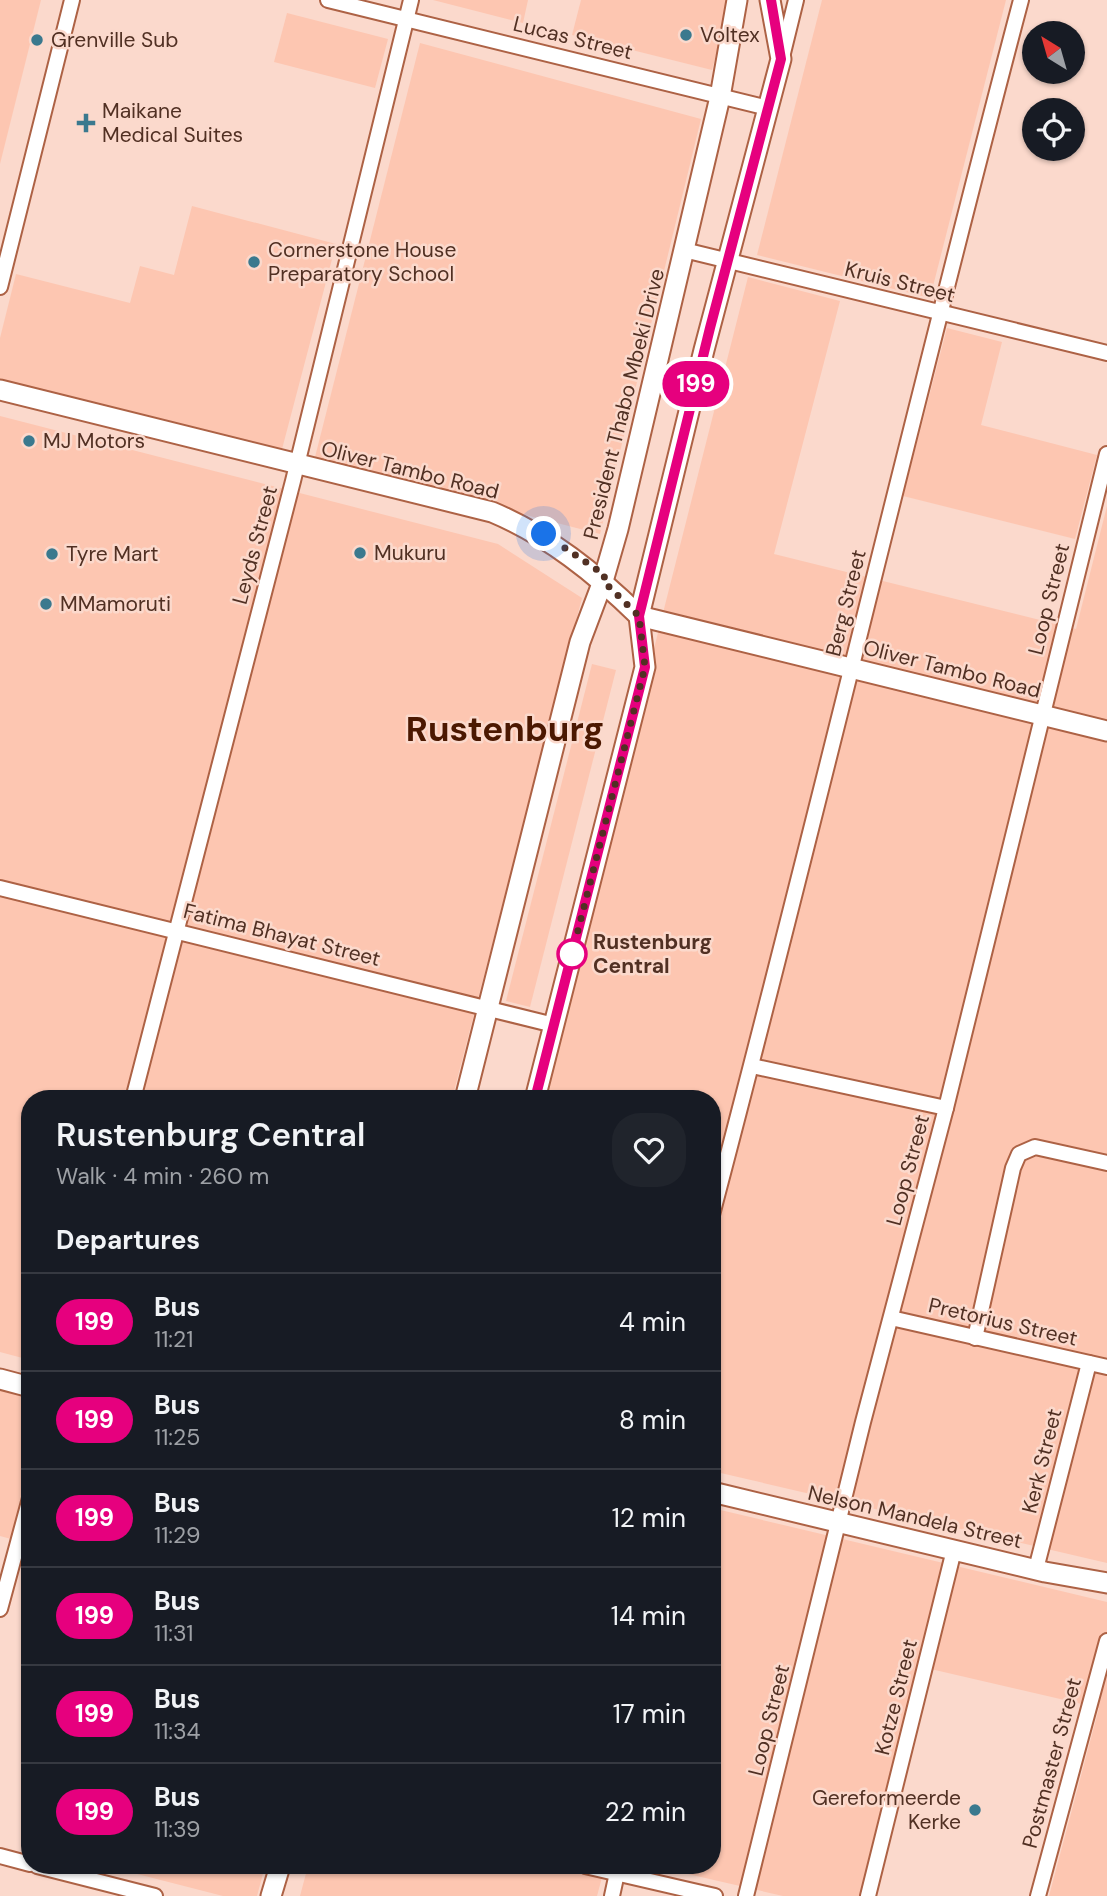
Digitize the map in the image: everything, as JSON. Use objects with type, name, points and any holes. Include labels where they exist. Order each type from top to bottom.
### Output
[{"type":"street","points":[[0,287],[72,0]]},
{"type":"street","name":"Lucas Street","points":[[328,0],[768,108]]},
{"type":"street","name":"Leyds Street","points":[[135,1090],[297,464],[411,0]]},
{"type":"street","name":"President Thabo Mbeki Drive","points":[[467,1090],[580,642],[604,578],[720,97],[737,0]]},
{"type":"street","points":[[771,0],[781,59]]},
{"type":"street","points":[[537,1090],[645,667],[639,616],[727,262],[796,0]]},
{"type":"street","name":"Berg Street","points":[[721,1181],[852,667],[938,313],[1021,0]]},
{"type":"street","name":"Kruis Street","points":[[684,250],[1107,353]]},
{"type":"street","name":"Oliver Tambo Road","points":[[0,390],[492,512],[542,537],[604,578],[639,616],[1107,731]]},
{"type":"street","name":"Loop Street","points":[[746,1896],[946,1108],[1107,454]]},
{"type":"street","name":"Fatima Bhayat Street","points":[[0,888],[554,1024]]},
{"type":"street","points":[[752,1066],[946,1108]]},
{"type":"street","points":[[975,1338],[1013,1168],[1023,1150],[1035,1147],[1107,1164]]},
{"type":"street","name":"Pretorius Street","points":[[891,1318],[1107,1367]]},
{"type":"street","name":"Kerk Street","points":[[1036,1569],[1089,1363]]},
{"type":"street","points":[[0,1379],[21,1385]]},
{"type":"street","name":"Nelson Mandela Street","points":[[721,1494],[1036,1569],[1107,1583]]},
{"type":"street","points":[[0,1609],[21,1531]]},
{"type":"street","name":"Kotze Street","points":[[868,1896],[954,1550]]},
{"type":"street","name":"Postmaster Street","points":[[1038,1896],[1107,1641]]},
{"type":"street","points":[[0,1856],[21,1862]]},
{"type":"street","points":[[68,1874],[155,1896]]},
{"type":"street","points":[[271,1896],[278,1874]]},
{"type":"street","points":[[612,1896],[617,1874]]},
{"type":"street","points":[[621,1874],[715,1896]]},
{"type":"shaded area","points":[[0,0],[41,0],[0,164]]},
{"type":"shaded area","points":[[433,0],[528,0],[523,23]]},
{"type":"shaded area","points":[[581,0],[730,0],[712,70],[572,35]]},
{"type":"shaded area","points":[[822,0],[1006,0],[930,298],[757,255]]},
{"type":"shaded area","points":[[287,13],[388,39],[375,88],[274,62]]},
{"type":"shaded area","points":[[420,43],[701,119],[600,534],[314,461]]},
{"type":"shaded area","points":[[192,206],[336,244],[281,453],[0,381],[0,338],[16,274],[130,303],[140,266],[174,275]]},
{"type":"shaded area","points":[[748,277],[840,301],[774,554],[1076,629],[1107,506],[1107,1563],[721,1473],[721,1090],[542,1090]]},
{"type":"shaded area","points":[[947,328],[1002,342],[981,425],[1097,455],[1075,539],[903,496]]},
{"type":"shaded area","points":[[0,416],[498,544],[582,598],[454,1090],[21,1090],[21,1358],[0,1352]]},
{"type":"shaded area","points":[[592,664],[616,670],[530,1007],[506,1001]]},
{"type":"shaded area","points":[[0,1389],[21,1395],[21,1542],[0,1536]]},
{"type":"shaded area","points":[[721,1510],[1107,1602],[1107,1896],[1049,1896],[1099,1708],[922,1667],[861,1896],[783,1896],[688,1874],[721,1874]]},
{"type":"shaded area","points":[[137,1874],[263,1874],[257,1896],[223,1896]]},
{"type":"shaded area","points":[[306,1874],[603,1874],[597,1896],[300,1896]]},
{"type":"bus line","name":"199","points":[[537,1090],[645,667],[639,616],[710,328],[781,59],[771,0]]},
{"type":"place","name":"Voltex","points":[[686,35]]},
{"type":"place","name":"Grenville Sub","points":[[37,40]]},
{"type":"place","name":"Maikane Medical Suites","points":[[86,123]]},
{"type":"place","name":"Cornerstone House Preparatory School","points":[[254,262]]},
{"type":"place","name":"MJ Motors","points":[[29,441]]},
{"type":"place","name":"Mukuru","points":[[360,553]]},
{"type":"place","name":"Tyre Mart","points":[[52,554]]},
{"type":"place","name":"MMamoruti","points":[[46,604]]},
{"type":"place","name":"Rustenburg Central","points":[[572,954]]},
{"type":"place","name":"Gereformeerde Kerke","points":[[975,1810]]},
{"type":"district","name":"Rustenburg","points":[[505,729]]},
{"type":"route","points":[[544,534],[605,575],[603,581],[639,616],[645,667],[572,954]]}]
